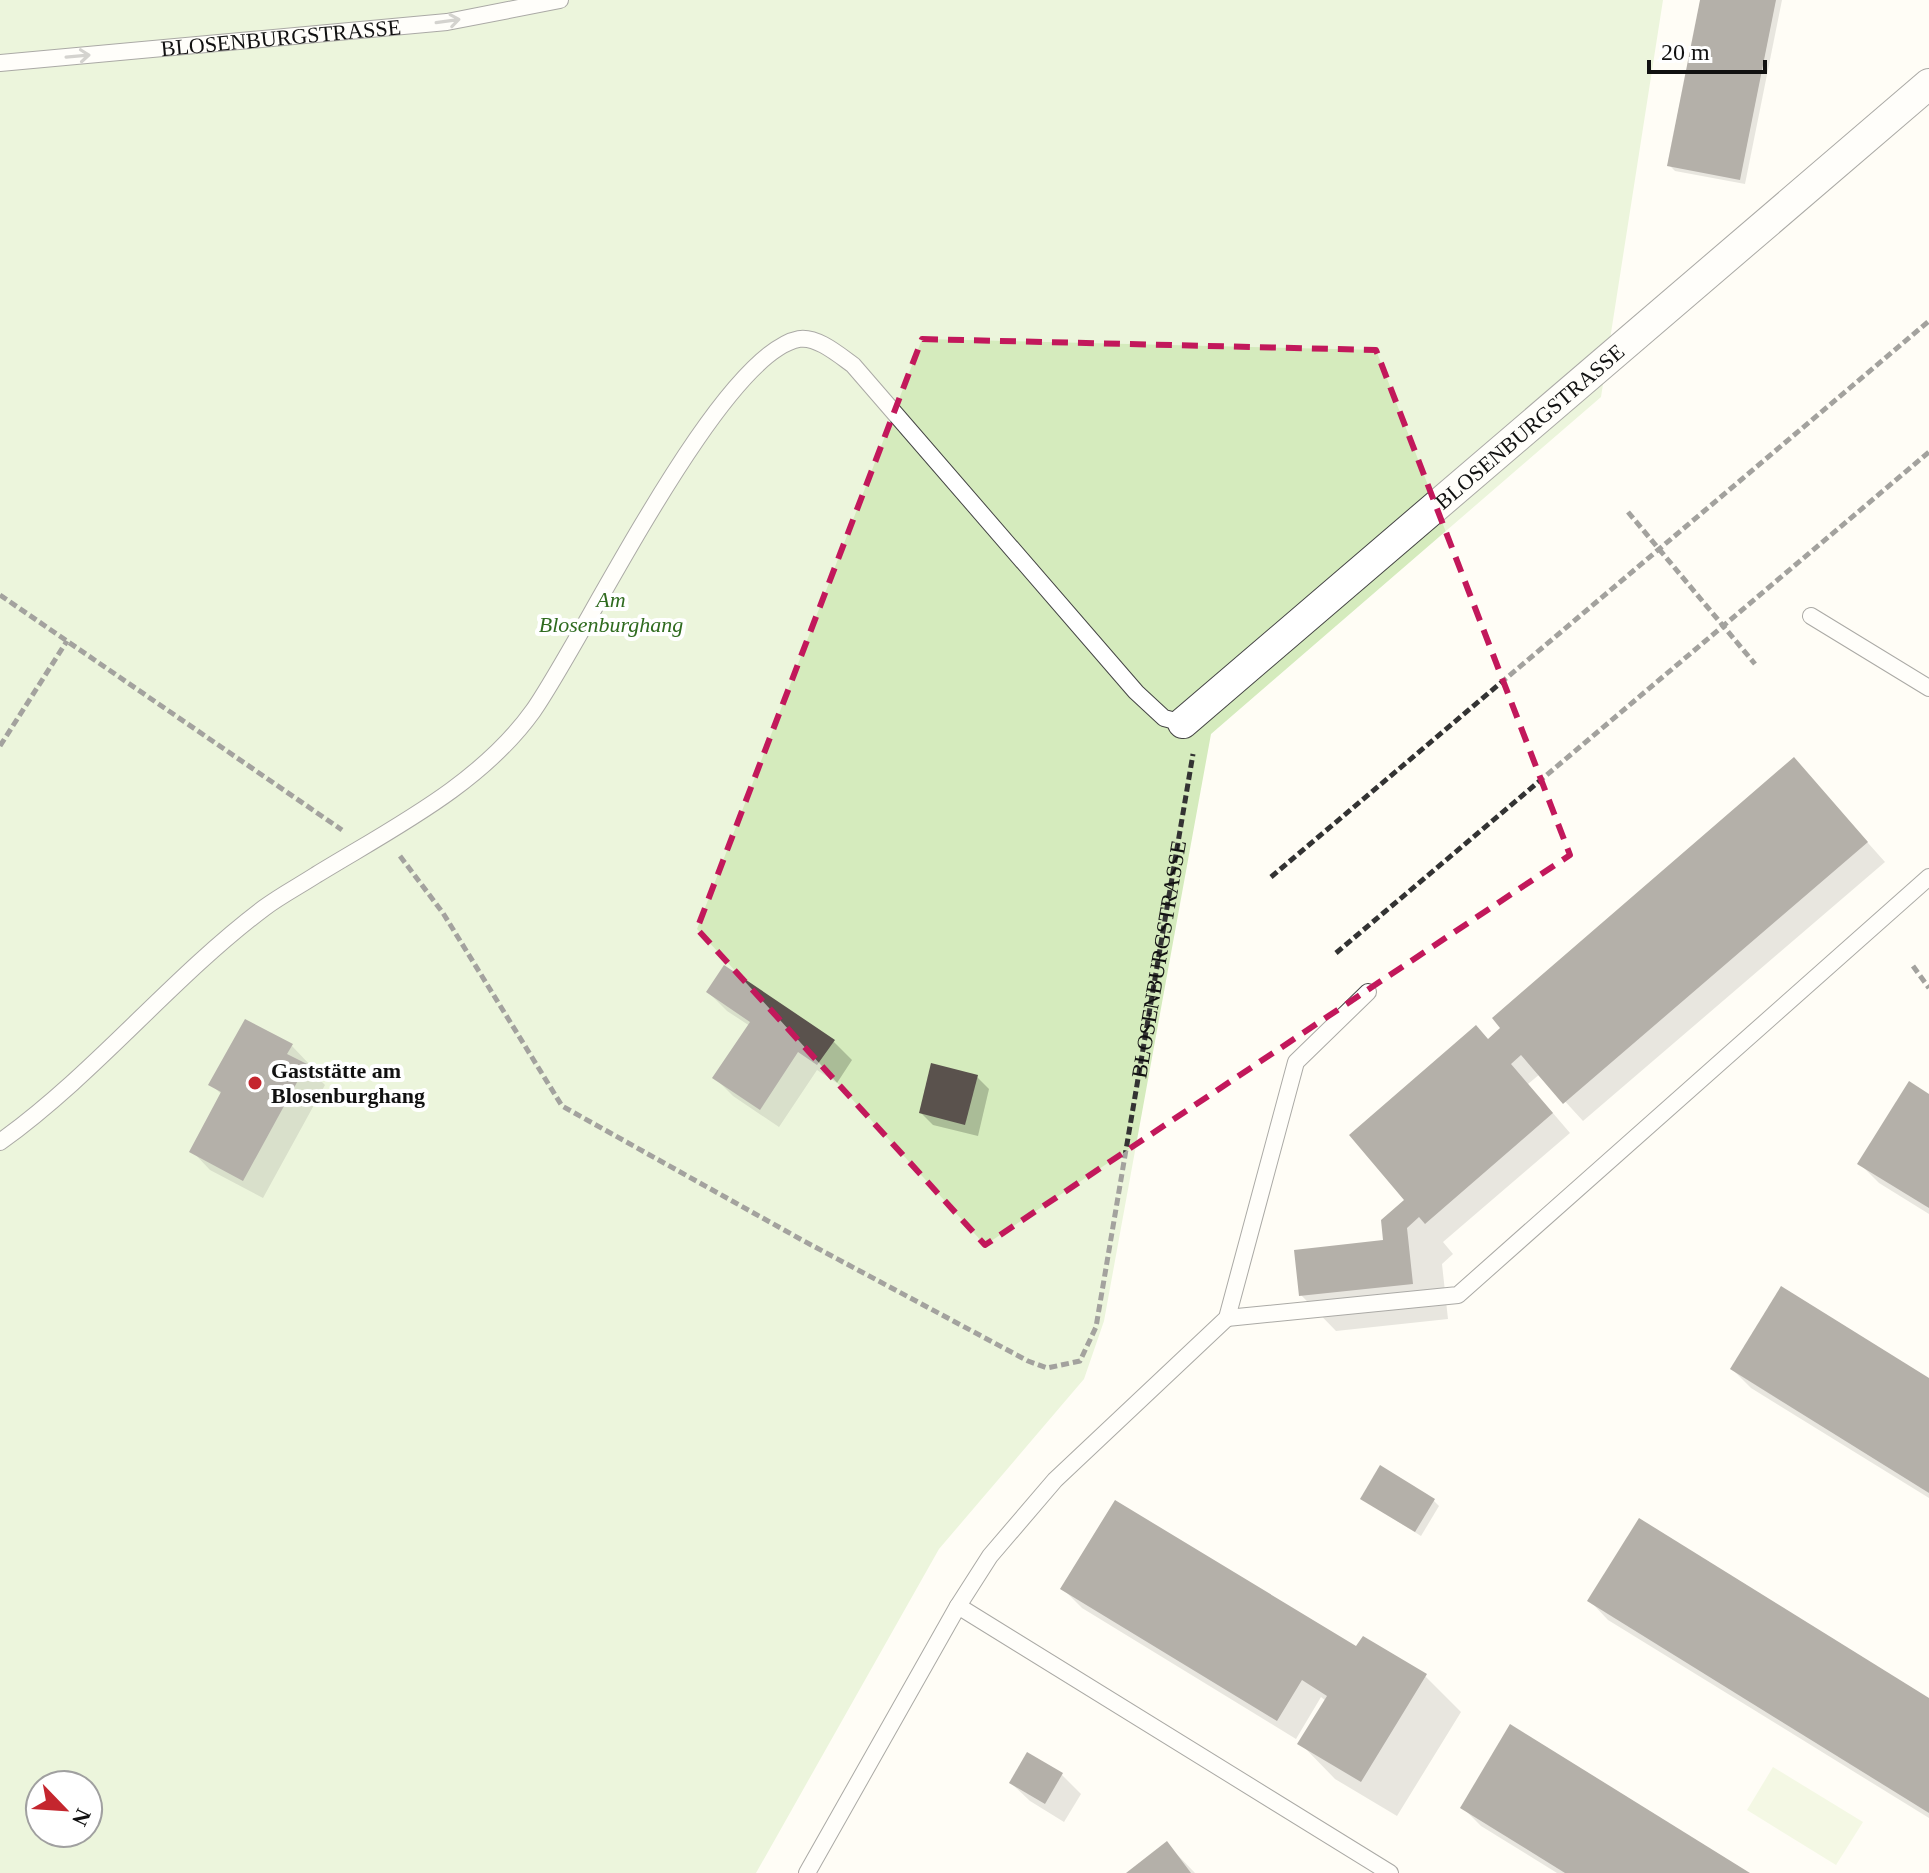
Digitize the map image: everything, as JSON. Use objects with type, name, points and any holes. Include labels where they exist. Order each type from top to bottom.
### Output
[{"type":"street","name":"BLOSENBURGSTRASSE","points":[[1183,723],[1929,84]]},
{"type":"lane","name":"BLOSENBURGSTRASSE","points":[[0,63],[447,22],[560,0]]},
{"type":"lane","points":[[0,1142],[70,1086],[169,991],[265,907],[459,784],[495,756],[533,711],[688,449],[758,363],[776,348],[801,339],[827,347],[853,365],[1136,692],[1164,718],[1183,723]]},
{"type":"lane","points":[[1811,616],[1929,688]]},
{"type":"lane","points":[[1227,1318],[1458,1295],[1929,877]]},
{"type":"lane","points":[[807,1873],[958,1606],[990,1556],[1055,1480],[1227,1318],[1296,1062],[1368,992]]},
{"type":"lane","points":[[958,1606],[1390,1873]]},
{"type":"path","points":[[1271,877],[1929,321]]},
{"type":"path","points":[[1336,953],[1929,452]]},
{"type":"path","points":[[1628,512],[1755,664]]},
{"type":"path","points":[[0,595],[364,845]]},
{"type":"path","points":[[0,746],[67,641]]},
{"type":"path","name":"BLOSENBURGSTRASSE","points":[[396,851],[443,913],[562,1106],[802,1240],[1028,1361],[1047,1368],[1080,1361],[1096,1327],[1194,755],[1183,723]]},
{"type":"path","points":[[1913,966],[1929,988]]},
{"type":"highlighted area","points":[[922,339],[1376,350],[1570,855],[985,1245],[697,929]]},
{"type":"green space","name":"Am Blosenburghang","points":[[0,0],[1663,0],[1601,397],[1211,734],[1104,1321],[1084,1379],[939,1549],[756,1873],[0,1873]]},
{"type":"green space","points":[[1773,1767],[1863,1822],[1836,1865],[1747,1810]]},
{"type":"building","points":[[1700,0],[1776,0],[1740,180],[1667,166]]},
{"type":"building","points":[[1794,757],[1868,842],[1563,1104],[1521,1055],[1511,1064],[1553,1113],[1425,1224],[1419,1217],[1407,1228],[1413,1284],[1299,1296],[1294,1250],[1383,1240],[1381,1220],[1404,1200],[1349,1135],[1476,1025],[1488,1039],[1500,1028],[1492,1018]]},
{"type":"building","points":[[724,965],[835,1040],[817,1065],[798,1052],[760,1110],[712,1078],[750,1022],[706,992]]},
{"type":"building","points":[[245,1019],[293,1044],[287,1054],[307,1064],[243,1181],[189,1152],[221,1092],[208,1085]]},
{"type":"building","points":[[931,1063],[978,1075],[965,1125],[919,1113]]},
{"type":"building","points":[[1909,1081],[1929,1094],[1929,1208],[1857,1164]]},
{"type":"building","points":[[1781,1286],[1929,1378],[1929,1493],[1730,1369]]},
{"type":"building","points":[[1380,1465],[1435,1499],[1415,1532],[1360,1499]]},
{"type":"building","points":[[1115,1500],[1356,1646],[1363,1636],[1427,1674],[1361,1782],[1297,1744],[1327,1696],[1302,1680],[1277,1721],[1060,1589]]},
{"type":"building","points":[[1639,1518],[1929,1698],[1929,1813],[1587,1601]]},
{"type":"building","points":[[1510,1724],[1750,1873],[1565,1873],[1460,1808]]},
{"type":"building","points":[[1027,1752],[1063,1773],[1045,1804],[1009,1783]]},
{"type":"building","points":[[1167,1841],[1191,1873],[1126,1873]]},
{"type":"place","name":"Gaststätte am Blosenburghang","points":[[255,1083]]}]
